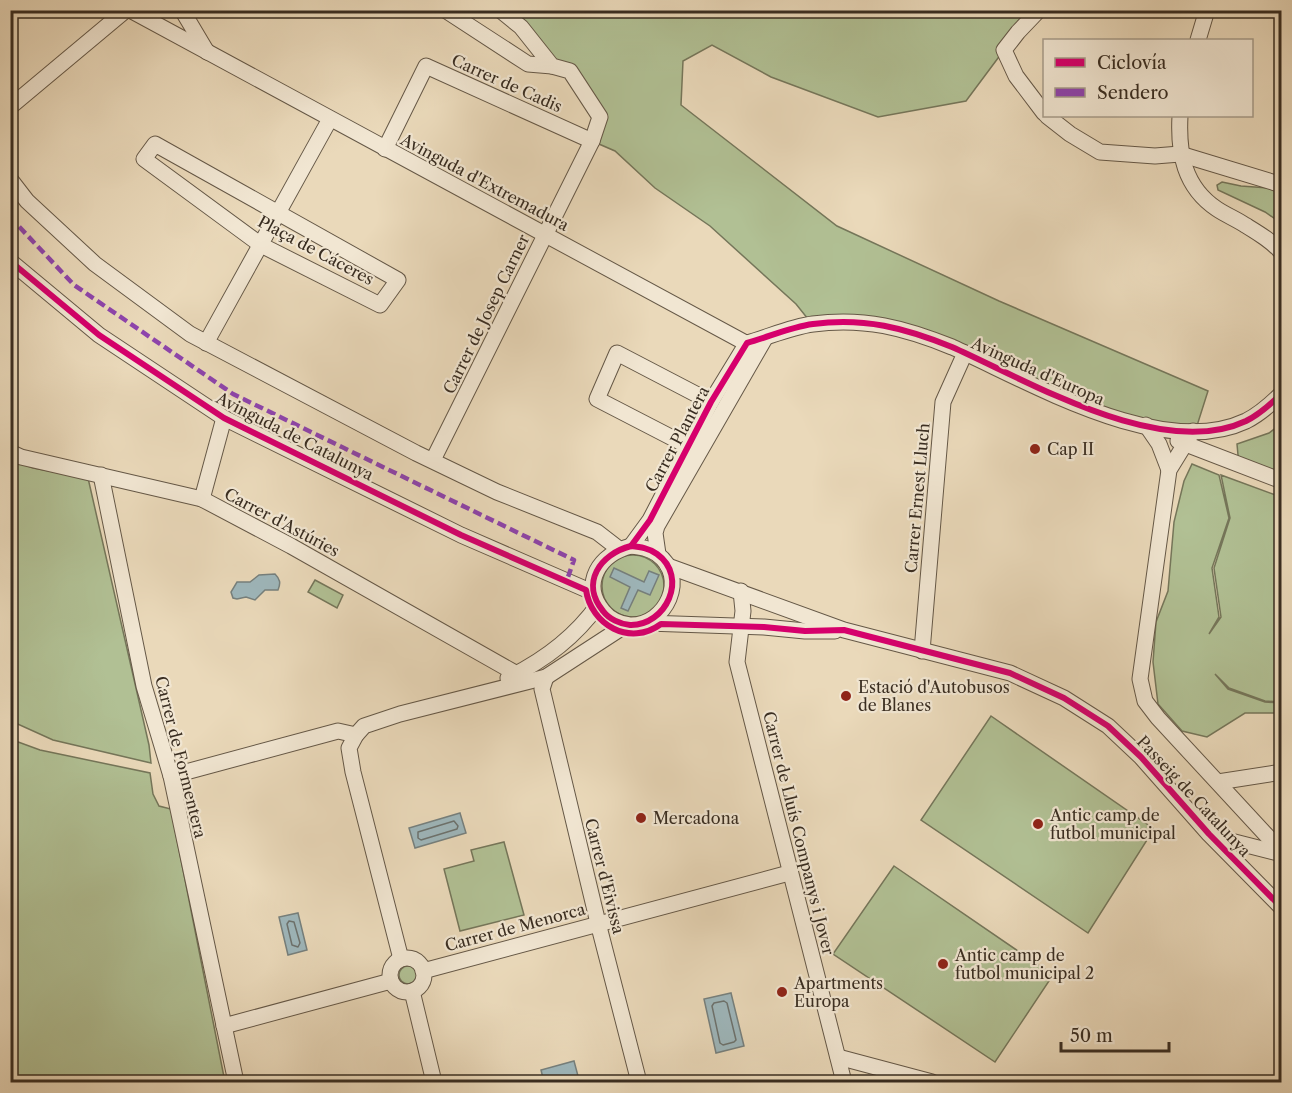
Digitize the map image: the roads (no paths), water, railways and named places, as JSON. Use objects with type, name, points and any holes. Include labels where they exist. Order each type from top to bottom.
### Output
[{"type":"street","name":"Avinguda d'Extremadura","points":[[128,10],[545,236],[762,341]]},
{"type":"street","points":[[10,107],[128,10]]},
{"type":"street","points":[[445,10],[528,64],[552,66]]},
{"type":"street","points":[[501,10],[521,27],[552,66]]},
{"type":"street","points":[[1039,10],[1017,32],[1004,50],[1016,76],[1043,110]]},
{"type":"street","points":[[1198,39],[1207,10]]},
{"type":"street","points":[[188,13],[207,52]]},
{"type":"street","name":"Carrer de Cadis","points":[[385,149],[426,66],[592,141]]},
{"type":"street","name":"Carrer de Josep Carner","points":[[433,460],[592,141],[600,117],[570,71],[552,66]]},
{"type":"street","points":[[1050,117],[1070,134],[1100,152],[1155,156],[1180,154],[1281,185]]},
{"type":"street","points":[[1180,117],[1180,154],[1185,171],[1199,195],[1217,209],[1262,235],[1281,253]]},
{"type":"street","points":[[206,343],[330,119]]},
{"type":"street","name":"Plaça de Cáceres","points":[[155,144],[279,212],[398,280],[380,305],[261,245],[144,159],[155,144]]},
{"type":"street","points":[[10,179],[27,201],[94,264],[190,334],[372,431],[497,492],[597,532],[625,548]]},
{"type":"street","name":"Avinguda de Catalunya","points":[[10,261],[99,335],[224,418],[595,599]]},
{"type":"street","name":"Avinguda d'Europa","points":[[762,341],[812,324],[849,321],[878,323],[932,339],[1111,418],[1193,431],[1222,429],[1246,421],[1272,403],[1281,393]]},
{"type":"street","name":"Carrer Plantera","points":[[625,548],[650,520],[711,402],[762,341]]},
{"type":"street","name":"Carrer Plantera","points":[[658,554],[655,532],[657,526],[762,341]]},
{"type":"street","points":[[688,446],[597,399],[617,352],[711,402]]},
{"type":"street","name":"Carrer Ernest Lluch","points":[[922,651],[943,402],[965,353]]},
{"type":"street","points":[[202,499],[224,418]]},
{"type":"street","points":[[1146,425],[1185,445],[1281,481]]},
{"type":"street","points":[[1146,425],[1159,444],[1169,470]]},
{"type":"street","points":[[1193,431],[1169,470],[1140,679],[1145,701],[1281,853]]},
{"type":"street","name":"Carrer d'Astúries","points":[[10,452],[21,457],[202,499],[291,546],[517,674]]},
{"type":"street","name":"Carrer de Formentera","points":[[101,475],[144,686],[171,776],[236,1083]]},
{"type":"street","points":[[474,695],[517,674],[562,644],[588,620],[595,599],[595,575],[604,559],[625,548],[644,548],[658,554],[668,566],[673,586],[670,601],[660,614],[647,623]]},
{"type":"street","name":"Passeig de Catalunya","points":[[668,566],[844,630],[1010,673],[1064,698],[1108,726],[1141,757],[1281,908]]},
{"type":"street","name":"Carrer de Lluís Companys i Jover","points":[[741,591],[743,611],[739,627],[737,662],[844,1083]]},
{"type":"street","points":[[595,599],[614,621],[626,625],[647,623],[764,627],[805,631],[844,630]]},
{"type":"street","points":[[401,959],[353,772],[349,748],[356,735],[364,726],[377,721],[546,677],[626,625]]},
{"type":"street","name":"Carrer d'Eivissa","points":[[546,677],[542,689],[639,1083]]},
{"type":"street","points":[[171,776],[338,731],[356,735]]},
{"type":"street","points":[[1218,782],[1281,772]]},
{"type":"street","points":[[1212,836],[1281,853]]},
{"type":"street","name":"Carrer de Menorca","points":[[423,971],[789,873]]},
{"type":"street","points":[[401,959],[412,959],[421,966],[423,971],[423,981],[412,991],[399,990],[391,981],[393,965],[401,959]]},
{"type":"street","points":[[224,1026],[391,981]]},
{"type":"street","points":[[412,991],[434,1083]]},
{"type":"street","points":[[838,1056],[932,1083]]},
{"type":"water","points":[[614,568],[644,582],[649,571],[659,575],[650,595],[638,590],[628,611],[621,608],[630,587],[610,577]]},
{"type":"water","points":[[275,574],[280,581],[278,590],[265,590],[255,600],[246,597],[233,598],[231,592],[237,582],[250,582],[259,575]]},
{"type":"water","points":[[460,813],[466,833],[415,848],[409,828]]},
{"type":"water","points":[[298,913],[307,950],[288,955],[279,917]]},
{"type":"water","points":[[731,993],[744,1046],[716,1053],[704,999]]},
{"type":"water","points":[[574,1061],[578,1076],[544,1082],[541,1070]]},
{"type":"place","name":"Cap II","points":[[1035,449]]},
{"type":"place","name":"Estació d'Autobusos de Blanes","points":[[846,696]]},
{"type":"place","name":"Mercadona","points":[[641,818]]},
{"type":"place","name":"Antic camp de futbol municipal","points":[[1038,824]]},
{"type":"place","name":"Antic camp de futbol municipal 2","points":[[943,964]]},
{"type":"place","name":"Apartments Europa","points":[[782,992]]}]
